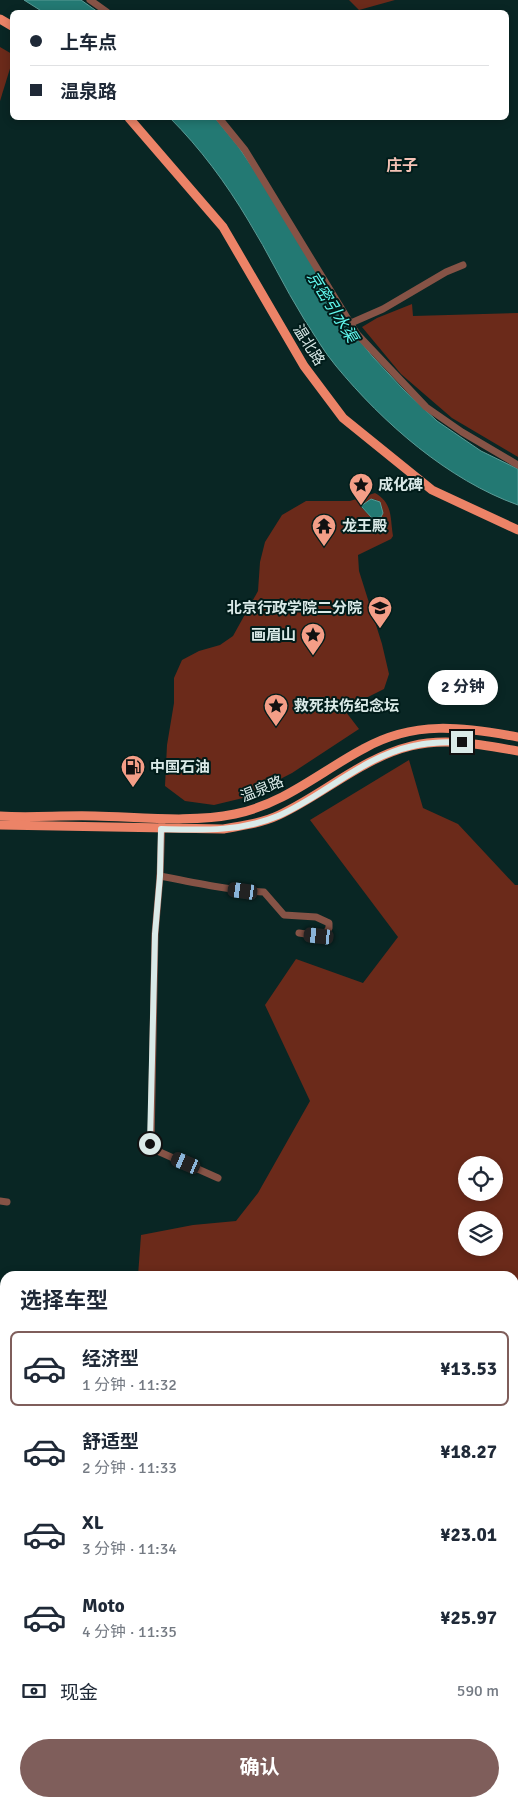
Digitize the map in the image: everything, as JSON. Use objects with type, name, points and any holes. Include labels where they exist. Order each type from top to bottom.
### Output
[{"type":"main road","name":"温北路","points":[[131,120],[223,227],[304,366],[343,418],[432,490],[518,530]]},
{"type":"main road","name":"温泉路","points":[[0,816],[74,815],[162,818],[215,817],[235,814],[261,807],[301,788],[364,748],[389,737],[415,730],[469,728],[518,737]]},
{"type":"main road","name":"温泉路","points":[[0,825],[224,830],[277,816],[371,761],[413,746],[462,742],[518,751]]},
{"type":"street","points":[[90,0],[104,10]]},
{"type":"street","points":[[221,120],[245,150],[358,334],[426,407],[462,432],[518,464]]},
{"type":"street","points":[[351,322],[383,309],[446,272],[463,265]]},
{"type":"street","points":[[162,818],[155,934],[150,1144],[153,1149],[218,1178]]},
{"type":"street","points":[[160,876],[243,891],[264,892],[284,915],[316,917],[329,923],[326,933],[319,936],[298,933]]},
{"type":"shaded area","points":[[349,0],[395,0],[359,10]]},
{"type":"shaded area","points":[[0,47],[10,53],[10,68],[0,101]]},
{"type":"shaded area","points":[[412,304],[413,316],[518,313],[518,457],[452,418],[401,374],[362,327],[377,318]]},
{"type":"shaded area","points":[[375,493],[385,501],[391,517],[393,536],[391,539],[358,555],[359,571],[382,644],[389,674],[384,689],[346,712],[359,729],[292,773],[243,798],[214,805],[185,801],[165,786],[167,745],[174,703],[174,678],[182,660],[199,651],[220,645],[233,636],[258,591],[260,562],[265,542],[282,515],[306,501],[350,501]],"holes":[[[371,499],[377,500],[372,518],[361,507]]]},
{"type":"shaded area","points":[[409,760],[423,808],[458,824],[515,885],[518,885],[518,1271],[138,1271],[141,1235],[193,1225],[236,1221],[258,1193],[310,1101],[265,1005],[296,959],[363,983],[398,937],[310,820]]},
{"type":"water","points":[[24,0],[81,0],[95,10],[40,10]]},
{"type":"water","name":"京密引水渠","points":[[172,120],[217,120],[238,146],[275,201],[351,330],[403,389],[437,421],[481,451],[518,469],[518,505],[467,481],[418,448],[354,387],[327,355],[304,319],[231,193],[212,166]]},
{"type":"water","points":[[371,499],[380,502],[383,513],[381,517],[372,518],[361,506]]},
{"type":"place","name":"成化碑","points":[[361,506]]},
{"type":"place","name":"龙王殿","points":[[324,547]]},
{"type":"place","name":"北京行政学院二分院","points":[[380,629]]},
{"type":"place","name":"画眉山","points":[[313,656]]},
{"type":"place","name":"救死扶伤纪念坛","points":[[276,727]]},
{"type":"place","name":"中国石油","points":[[133,788]]},
{"type":"district","name":"庄子","points":[[402,166]]},
{"type":"route","points":[[150,1144],[155,934],[160,876],[161,829],[224,830],[248,825],[277,816],[371,761],[397,750],[428,744],[462,742]]}]
